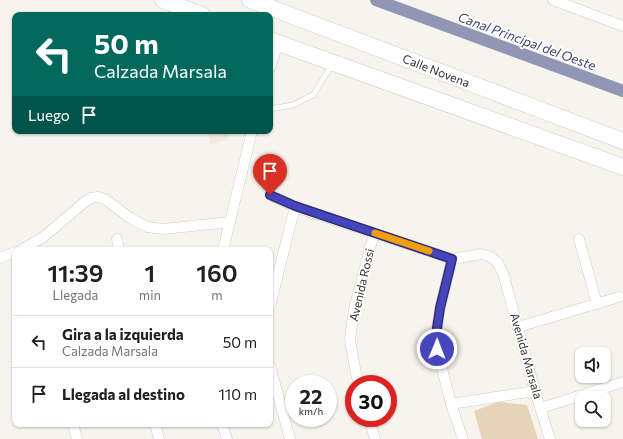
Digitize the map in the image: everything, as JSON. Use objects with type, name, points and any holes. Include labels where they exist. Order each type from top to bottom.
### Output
[{"type":"main road","points":[[163,0],[194,12]]},
{"type":"main road","name":"Calle Novena","points":[[250,0],[623,141]]},
{"type":"main road","points":[[274,42],[623,167]]},
{"type":"street","points":[[553,0],[623,26]]},
{"type":"street","points":[[224,247],[251,134]]},
{"type":"street","points":[[270,195],[295,206],[452,259],[440,308],[437,328],[437,349],[463,439]]},
{"type":"street","points":[[26,247],[42,238],[86,201],[91,198],[98,197],[105,199],[130,218],[147,227],[163,229],[230,222]]},
{"type":"street","points":[[273,294],[295,206]]},
{"type":"street","name":"Avenida Rossi","points":[[356,375],[350,339],[354,310],[374,233]]},
{"type":"street","points":[[117,239],[118,247]]},
{"type":"street","points":[[578,239],[597,304]]},
{"type":"street","points":[[0,258],[12,253]]},
{"type":"street","name":"Avenida Marsala","points":[[452,259],[481,254],[489,256],[497,262],[503,272],[535,391],[550,439]]},
{"type":"street","points":[[518,327],[619,297]]},
{"type":"street","points":[[273,377],[290,439]]},
{"type":"street","points":[[541,408],[623,382]]},
{"type":"street","points":[[452,404],[535,391]]},
{"type":"street","points":[[74,427],[77,439]]},
{"type":"street","points":[[156,427],[159,439]]},
{"type":"street","points":[[223,427],[227,439]]},
{"type":"street","points":[[372,427],[375,439]]},
{"type":"lane","points":[[273,108],[293,105],[313,95],[333,63]]},
{"type":"shaded area","points":[[208,134],[229,134],[227,140],[211,144]]},
{"type":"shaded area","points":[[498,402],[527,405],[538,439],[482,439],[474,411]]},
{"type":"waterway","name":"Canal Principal del Oeste","points":[[376,0],[623,91]]},
{"type":"slow traffic","points":[[375,233],[429,251]]},
{"type":"route","points":[[270,195],[295,206],[452,259],[440,308],[437,328],[437,349]]}]
